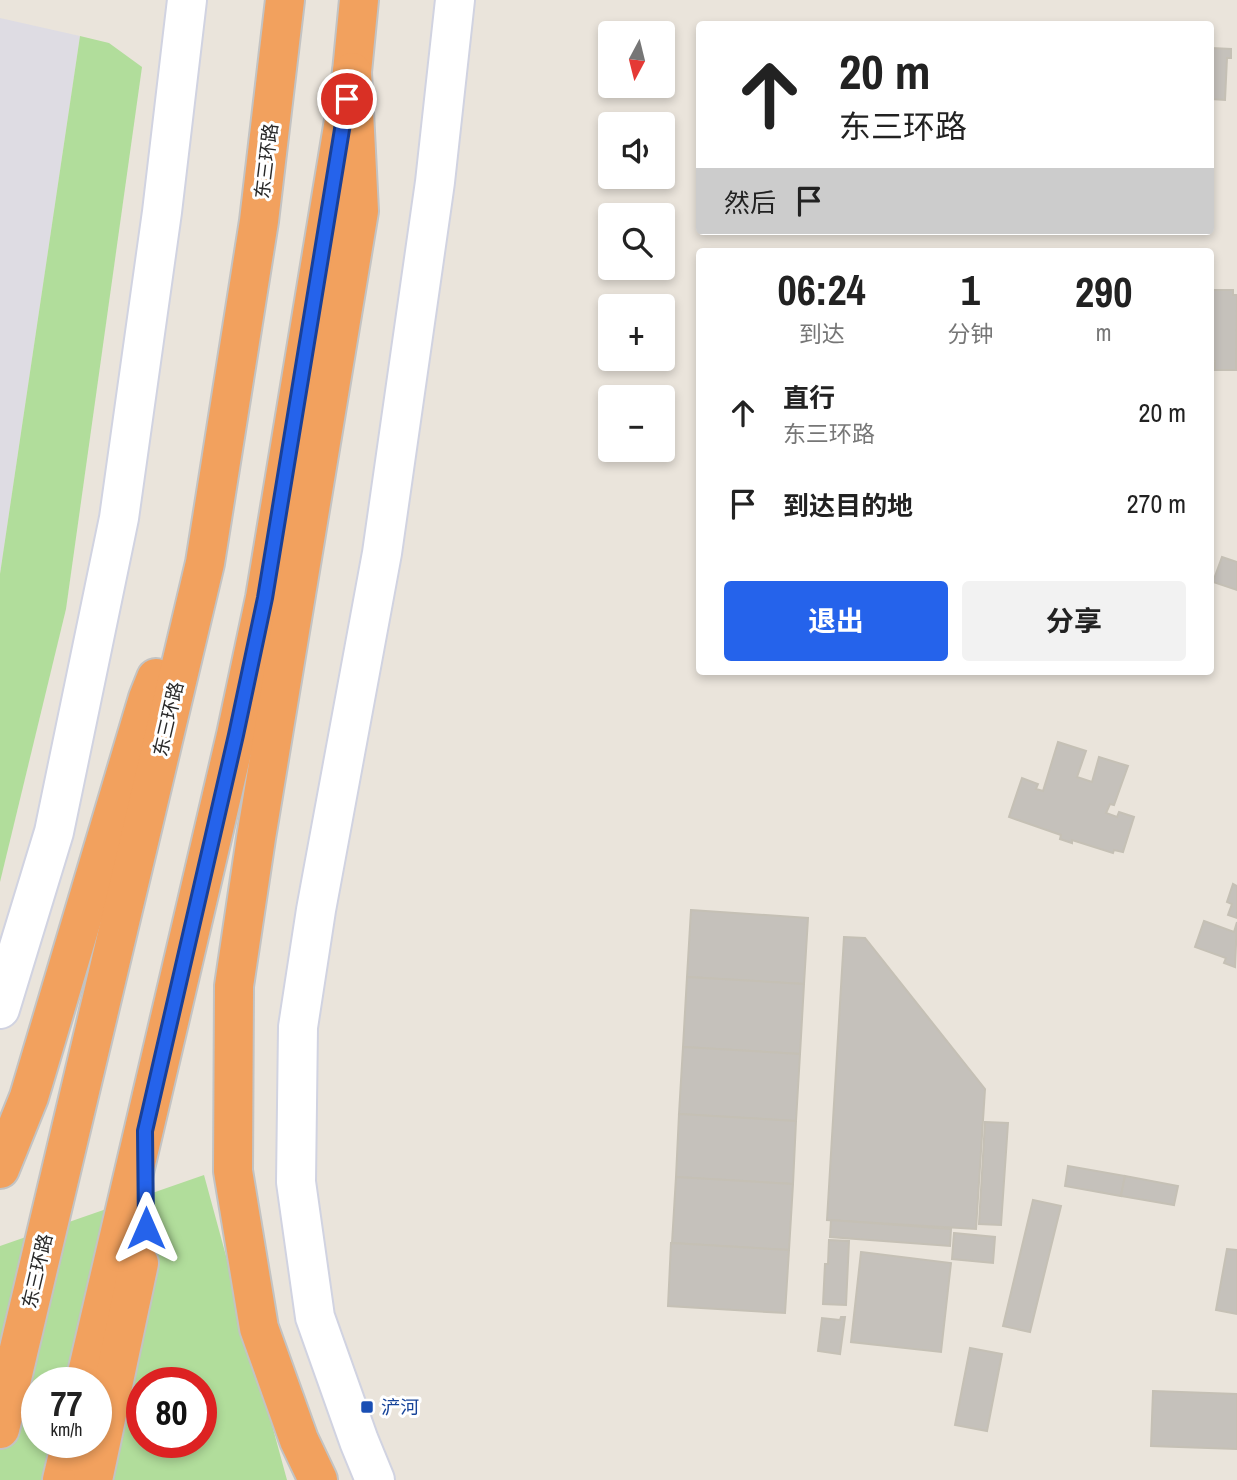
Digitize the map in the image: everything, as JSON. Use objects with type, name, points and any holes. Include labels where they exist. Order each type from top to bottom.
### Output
[{"type":"highway","name":"东三环路","points":[[0,1429],[205,563],[260,221],[285,0]]},
{"type":"highway","points":[[89,1367],[236,735],[265,598],[352,72],[359,0]]},
{"type":"highway","points":[[318,1480],[299,1440],[259,1328],[233,1171],[234,986],[359,211],[352,72]]},
{"type":"highway","points":[[0,1169],[29,1097],[148,698],[205,563]]},
{"type":"highway","points":[[93,1480],[119,1367],[146,1228],[145,1131]]},
{"type":"highway","points":[[62,1480],[67,1458]]},
{"type":"main road","points":[[0,1009],[54,832],[119,518],[162,212],[187,0]]},
{"type":"main road","points":[[375,1480],[315,1317],[296,1182],[298,1027],[316,910],[382,553],[435,181],[455,0]]},
{"type":"shaded area","points":[[0,18],[80,36],[0,574]]},
{"type":"green space","points":[[80,36],[109,43],[142,67],[66,609],[0,882],[0,574]]},
{"type":"green space","points":[[204,1175],[287,1480],[0,1480],[0,1246]]},
{"type":"building","points":[[1214,48],[1231,49],[1231,58],[1227,58],[1225,100],[1214,99]]},
{"type":"building","points":[[1214,290],[1233,290],[1233,295],[1237,295],[1236,370],[1215,370]]},
{"type":"building","points":[[1222,557],[1237,562],[1237,590],[1214,582]]},
{"type":"building","points":[[1058,742],[1086,751],[1077,777],[1092,782],[1099,757],[1128,766],[1114,805],[1110,804],[1106,813],[1117,817],[1119,812],[1134,817],[1123,852],[1114,850],[1113,853],[1072,840],[1072,843],[1060,839],[1061,835],[1009,817],[1022,778],[1038,784],[1036,789],[1043,791]]},
{"type":"building","points":[[1233,884],[1237,886],[1237,918],[1228,915],[1232,904],[1227,902]]},
{"type":"building","points":[[691,910],[808,918],[804,984],[687,977]]},
{"type":"building","points":[[1204,921],[1234,932],[1237,922],[1235,967],[1224,963],[1226,958],[1195,947]]},
{"type":"building","points":[[844,937],[865,938],[985,1089],[976,1229],[827,1220]]},
{"type":"building","points":[[687,977],[804,984],[800,1054],[683,1047]]},
{"type":"building","points":[[683,1047],[800,1054],[796,1121],[679,1114]]},
{"type":"building","points":[[679,1114],[796,1121],[793,1184],[676,1177]]},
{"type":"building","points":[[985,1122],[1008,1123],[1001,1225],[979,1224]]},
{"type":"building","points":[[1068,1166],[1125,1176],[1121,1196],[1065,1186]]},
{"type":"building","points":[[1125,1176],[1178,1186],[1174,1205],[1121,1196]]},
{"type":"building","points":[[676,1177],[793,1184],[789,1250],[672,1243]]},
{"type":"building","points":[[1033,1200],[1061,1206],[1030,1332],[1003,1326]]},
{"type":"building","points":[[831,1220],[951,1229],[950,1246],[830,1237]]},
{"type":"building","points":[[954,1233],[995,1237],[993,1263],[952,1259]]},
{"type":"building","points":[[829,1240],[849,1241],[846,1305],[823,1304]]},
{"type":"building","points":[[671,1243],[789,1250],[785,1313],[668,1306]]},
{"type":"building","points":[[1227,1249],[1237,1250],[1237,1314],[1216,1310]]},
{"type":"building","points":[[861,1252],[951,1263],[941,1352],[851,1342]]},
{"type":"building","points":[[845,1317],[840,1354],[818,1351],[822,1318],[840,1320]]},
{"type":"building","points":[[970,1348],[1002,1354],[987,1431],[955,1425]]},
{"type":"building","points":[[1153,1391],[1237,1394],[1237,1449],[1151,1446]]},
{"type":"place","name":"浐河","points":[[367,1407]]},
{"type":"route","points":[[146,1228],[145,1131],[265,598],[347,99]]}]
